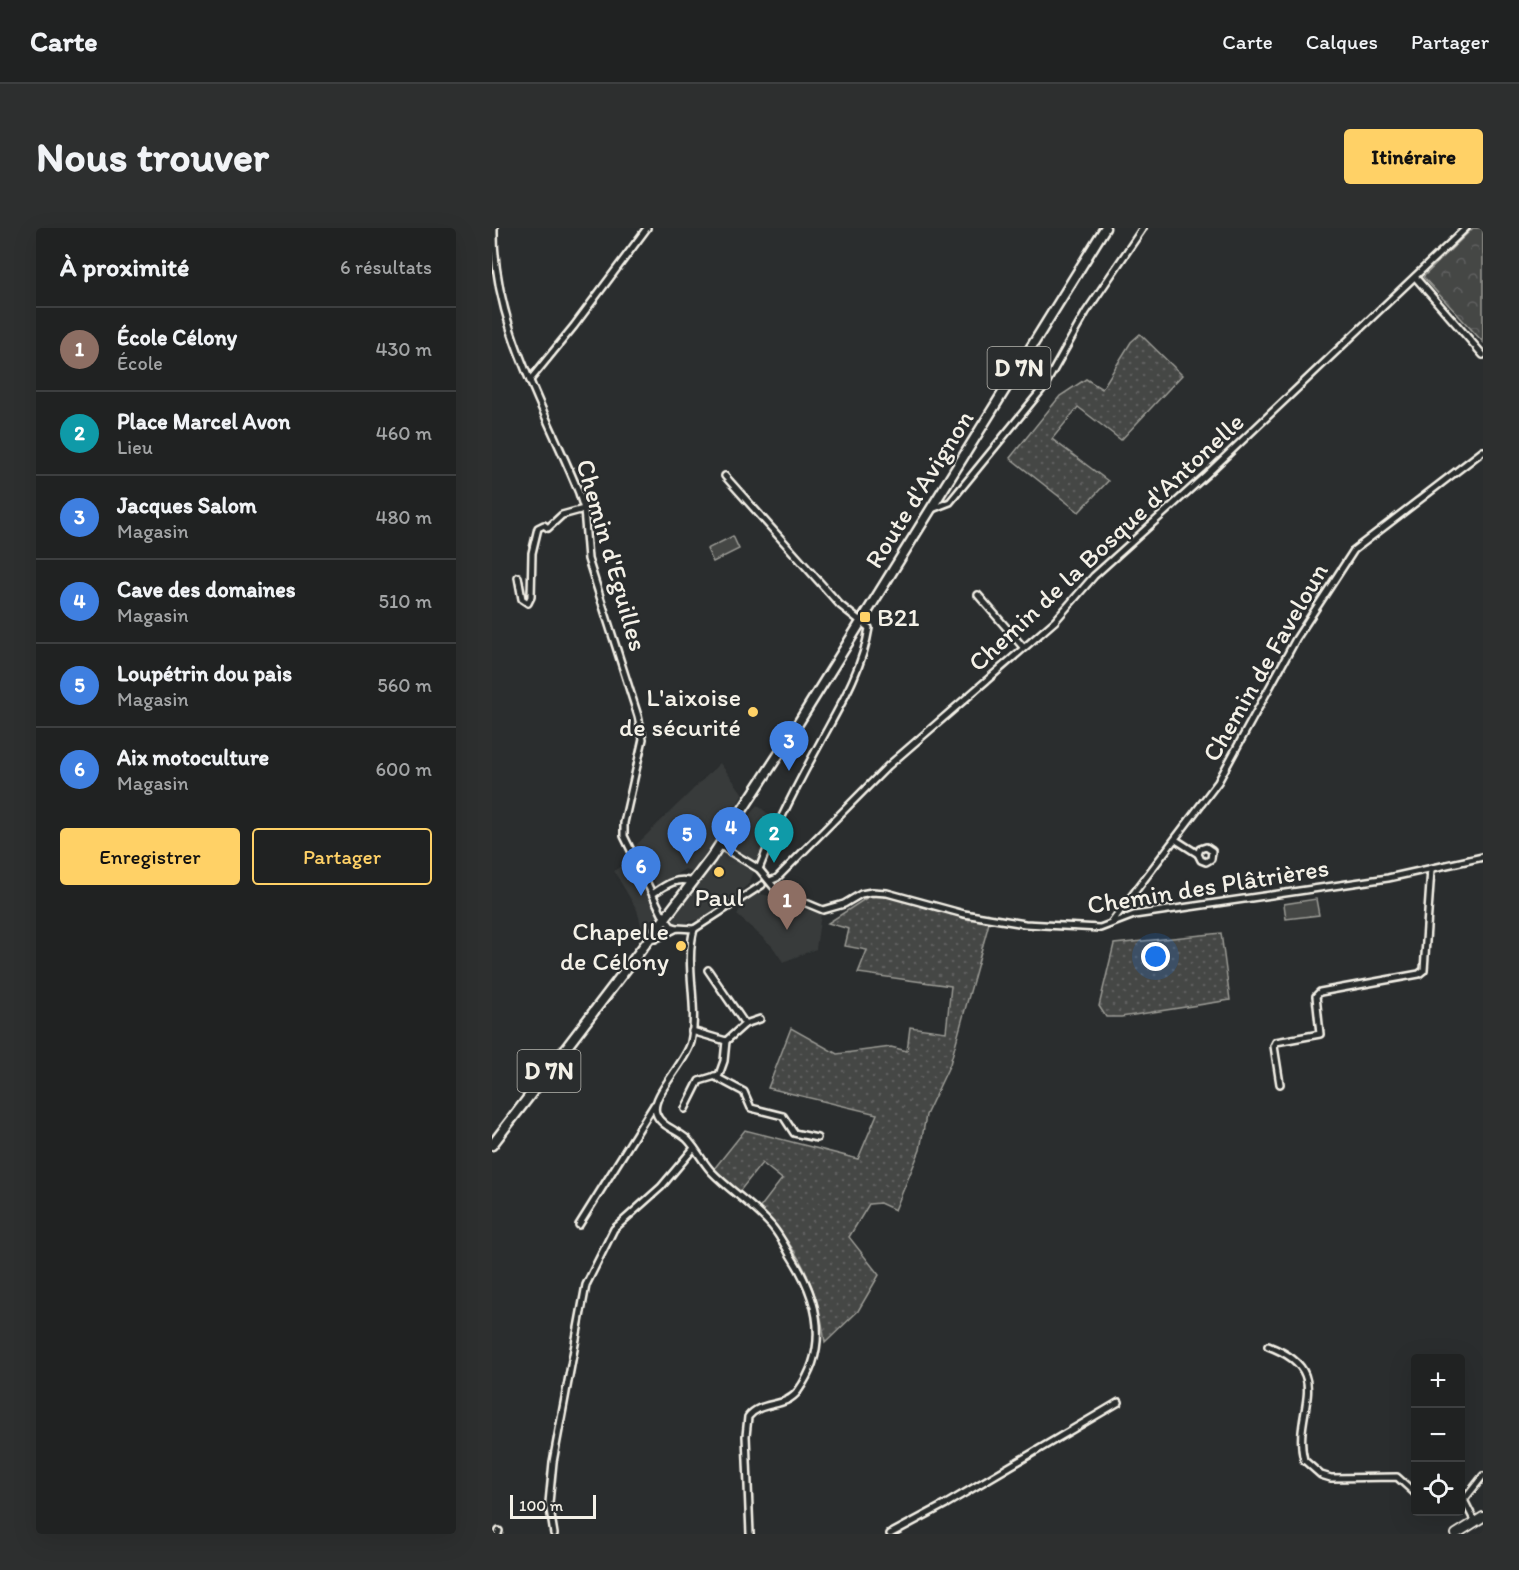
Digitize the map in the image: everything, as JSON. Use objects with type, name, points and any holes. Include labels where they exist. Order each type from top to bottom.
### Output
[{"type":"main road","name":"Route d'Avignon","points":[[492,1145],[721,847],[1105,228]]},
{"type":"main road","name":"Route d'Avignon","points":[[607,996],[655,939],[693,882],[721,847]]},
{"type":"main road","points":[[1456,1534],[1483,1517]]},
{"type":"street","name":"Chemin d'Eguilles","points":[[494,228],[494,254],[501,297],[530,380],[584,509],[588,559],[632,692],[643,739],[624,823],[624,836],[666,920]]},
{"type":"street","points":[[530,380],[647,228]]},
{"type":"street","points":[[932,509],[950,502],[1044,387],[1086,312],[1143,228]]},
{"type":"street","name":"Chemin de la Bosque d'Antonelle","points":[[769,882],[777,878],[888,766],[944,721],[1023,647],[1055,621],[1094,576],[1466,228]]},
{"type":"street","points":[[1415,277],[1483,355]]},
{"type":"street","name":"Chemin de Faveloun","points":[[1111,924],[1218,782],[1296,639],[1354,550],[1483,451]]},
{"type":"street","points":[[724,476],[840,605],[869,628],[861,659],[844,698],[777,823],[759,869]]},
{"type":"street","points":[[518,577],[522,598],[528,603],[531,597],[532,553],[538,528],[544,525],[548,528],[562,515],[584,509]]},
{"type":"street","points":[[978,595],[1023,647]]},
{"type":"street","points":[[1176,840],[1198,854]]},
{"type":"street","points":[[655,939],[677,928],[694,929],[762,885],[765,888],[769,882],[759,869],[721,847]]},
{"type":"street","name":"Chemin des Plâtrières","points":[[769,882],[823,909],[832,908],[861,894],[887,893],[964,914],[1025,924],[1100,928],[1134,915],[1431,869],[1483,857]]},
{"type":"street","points":[[1280,1084],[1274,1046],[1276,1042],[1320,1034],[1316,996],[1320,992],[1419,974],[1424,970],[1431,869]]},
{"type":"street","points":[[654,893],[670,883],[683,879],[693,882]]},
{"type":"street","points":[[666,920],[677,928]]},
{"type":"street","points":[[579,1225],[682,1063],[692,1031],[691,961],[694,929]]},
{"type":"street","points":[[708,970],[745,1024]]},
{"type":"street","points":[[686,1109],[699,1081],[719,1075],[724,1061],[726,1041],[745,1024],[760,1019]]},
{"type":"street","points":[[692,1031],[726,1041]]},
{"type":"street","points":[[714,1076],[744,1092],[751,1108],[783,1116],[794,1133],[817,1138]]},
{"type":"street","points":[[654,1105],[659,1120],[686,1139],[711,1170],[760,1214],[777,1233],[803,1274],[818,1319],[818,1349],[797,1392],[780,1403],[759,1406],[748,1417],[746,1458],[750,1534]]},
{"type":"street","points":[[554,1534],[549,1503],[553,1462],[586,1285],[614,1229],[661,1187],[694,1148]]},
{"type":"street","points":[[1268,1346],[1282,1351],[1297,1362],[1305,1372],[1309,1384],[1301,1431],[1304,1460],[1321,1475],[1331,1478],[1397,1477],[1411,1490]]},
{"type":"street","points":[[890,1534],[946,1504],[1119,1402]]},
{"type":"street","points":[[1465,1496],[1483,1476]]},
{"type":"street","points":[[1465,1504],[1475,1522]]},
{"type":"shaded area","points":[[720,763],[743,794],[696,874],[685,869],[657,886],[633,848]]},
{"type":"shaded area","points":[[757,805],[776,820],[749,884],[708,917],[678,925],[672,920]]},
{"type":"shaded area","points":[[632,858],[660,915],[644,937],[637,910],[614,871]]},
{"type":"shaded area","points":[[761,894],[788,900],[792,906],[821,914],[816,949],[783,962],[772,946],[737,915],[742,903],[752,895]]},
{"type":"green space","points":[[1473,228],[1483,228],[1483,342],[1423,277]]},
{"type":"green space","points":[[1140,334],[1182,375],[1121,440],[1078,407],[1052,439],[1108,481],[1079,512],[1010,458],[1060,396],[1086,379],[1102,389],[1131,342]]},
{"type":"green space","points":[[733,536],[739,549],[713,562],[707,549]]},
{"type":"green space","points":[[871,895],[885,896],[989,923],[950,1064],[926,1115],[920,1150],[895,1210],[880,1203],[869,1204],[849,1237],[879,1275],[858,1311],[825,1343],[818,1305],[805,1270],[785,1238],[759,1209],[782,1179],[762,1163],[739,1192],[714,1169],[745,1130],[858,1159],[877,1114],[768,1088],[791,1028],[837,1054],[891,1047],[907,1051],[910,1027],[946,1032],[951,986],[858,973],[867,950],[845,946],[849,929],[828,923]]},
{"type":"green space","points":[[1316,899],[1319,915],[1286,919],[1284,904]]},
{"type":"green space","points":[[1221,933],[1230,1000],[1121,1017],[1106,1017],[1099,1006],[1114,944]]},
{"type":"place","name":"B21","points":[[865,617]]},
{"type":"place","name":"L'aixoise de sécurité","points":[[753,712]]},
{"type":"place","name":"Jacques Salom","points":[[789,771]]},
{"type":"place","name":"Cave des domaines","points":[[731,857]]},
{"type":"place","name":"Place Marcel Avon","points":[[774,863]]},
{"type":"place","name":"Loupétrin dou paìs","points":[[687,864]]},
{"type":"place","name":"Paul","points":[[719,872]]},
{"type":"place","name":"Aix motoculture","points":[[641,896]]},
{"type":"place","name":"École Célony","points":[[787,930]]},
{"type":"place","name":"Chapelle de Célony","points":[[681,946]]}]
